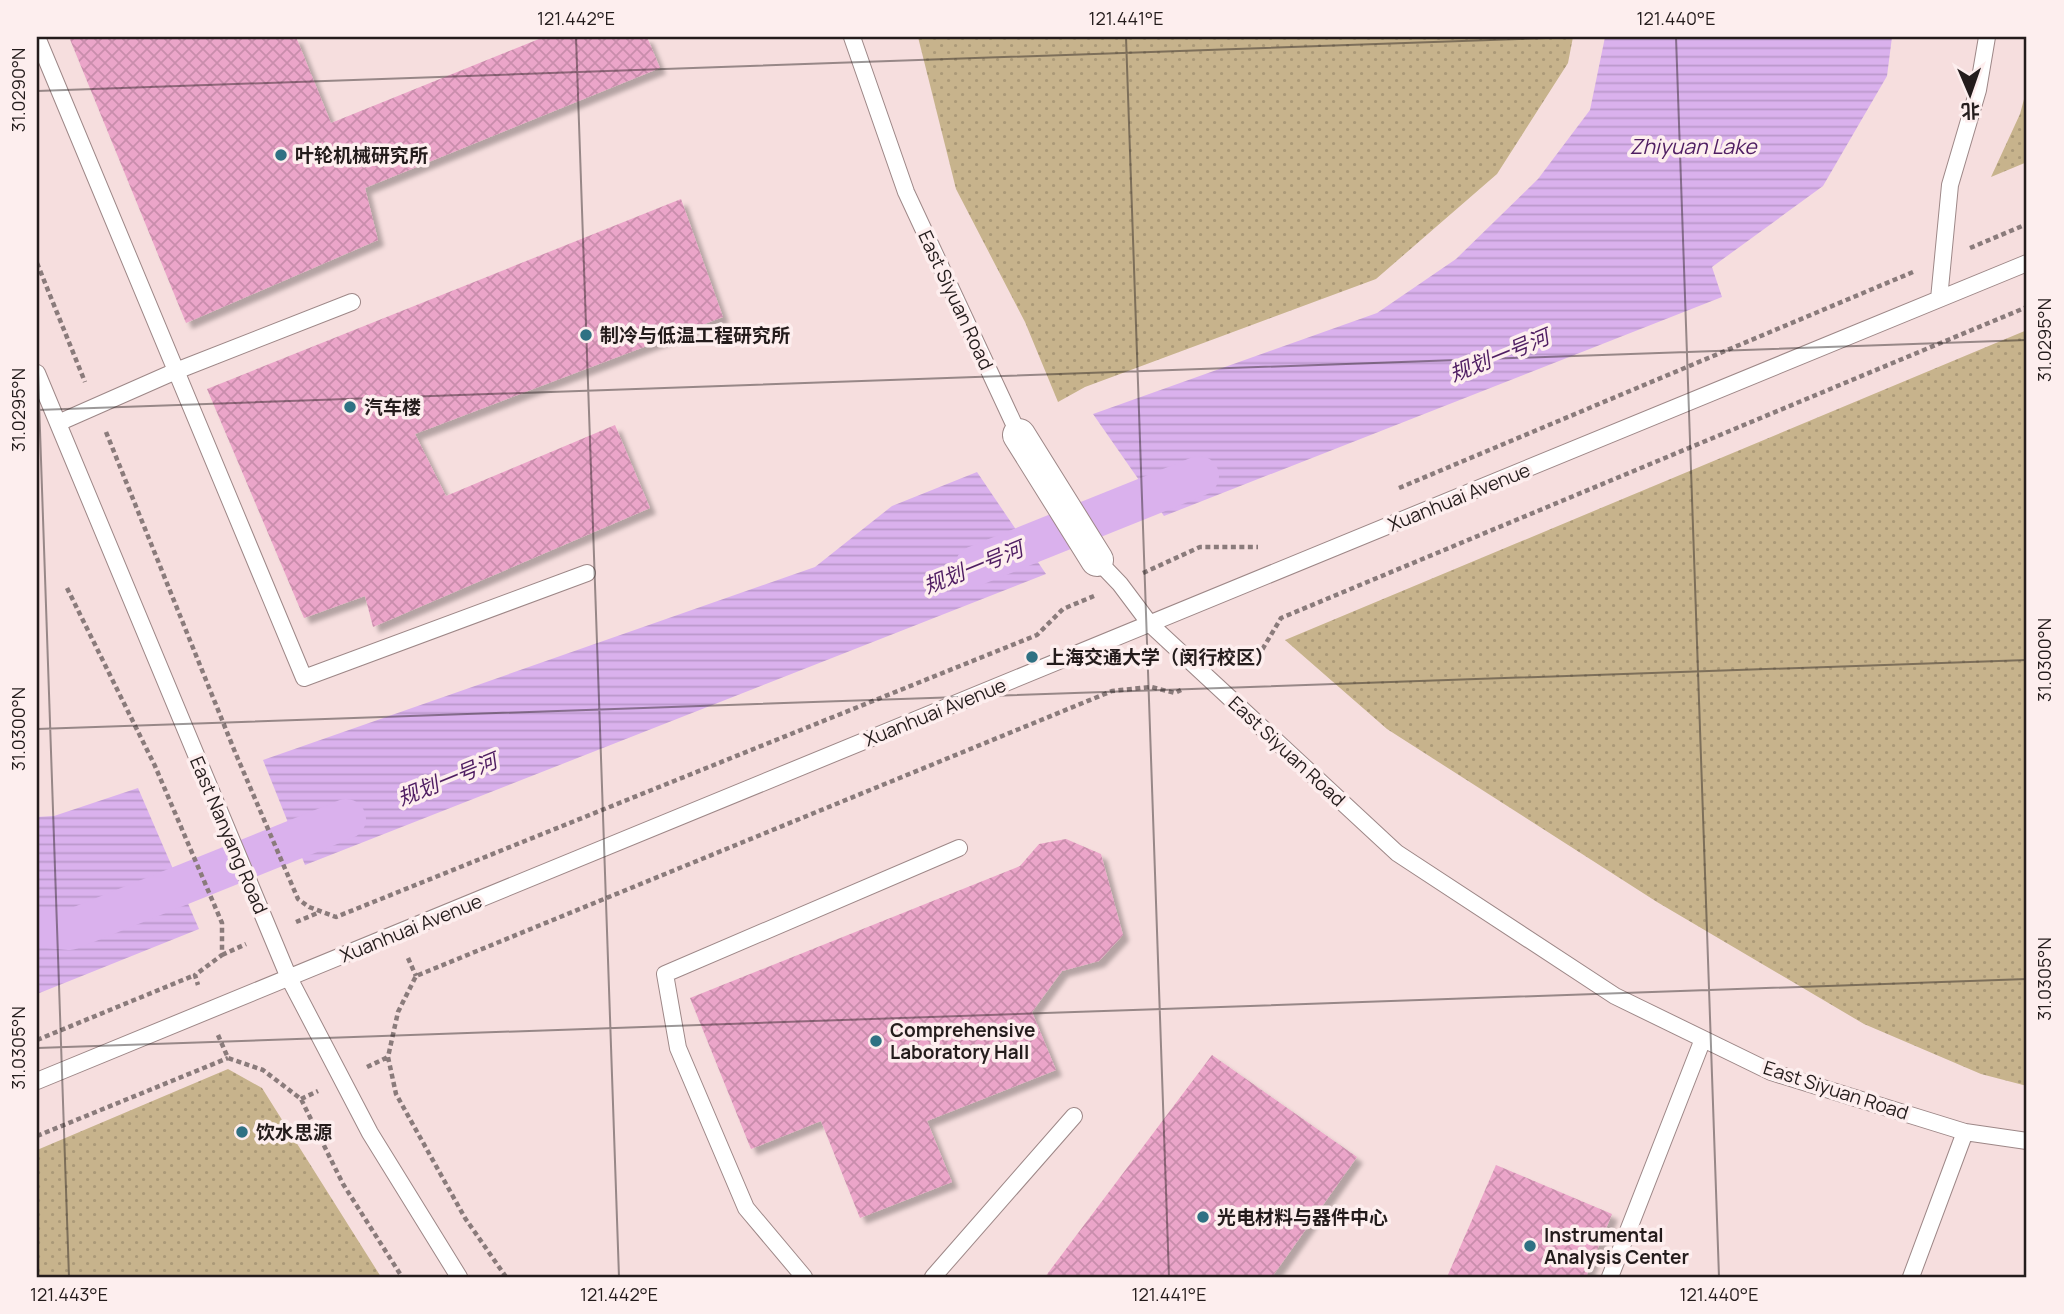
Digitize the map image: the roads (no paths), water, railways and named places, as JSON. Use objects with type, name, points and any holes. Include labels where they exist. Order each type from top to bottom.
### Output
[{"type":"street","name":"East Siyuan Road","points":[[1019,435],[1097,560]]},
{"type":"lane","points":[[37,37],[304,678],[587,573]]},
{"type":"lane","name":"East Siyuan Road","points":[[852,37],[906,192],[1019,435]]},
{"type":"lane","points":[[1939,299],[1950,185],[1979,90],[1987,37]]},
{"type":"lane","name":"Xuanhuai Avenue","points":[[37,1081],[2027,263]]},
{"type":"lane","points":[[58,423],[176,371],[352,302]]},
{"type":"lane","name":"East Nanyang Road","points":[[37,373],[289,978],[370,1133],[459,1277]]},
{"type":"lane","name":"East Siyuan Road","points":[[1097,560],[1120,584],[1150,624],[1397,853],[1615,996],[1771,1072],[1965,1132],[2027,1141]]},
{"type":"lane","points":[[804,1277],[746,1208],[678,1048],[665,974],[959,848]]},
{"type":"lane","points":[[1610,1277],[1703,1039]]},
{"type":"lane","points":[[933,1277],[1074,1116]]},
{"type":"lane","points":[[1911,1277],[1965,1132]]},
{"type":"water","name":"Zhiyuan Lake","points":[[1605,37],[1892,37],[1887,76],[1823,186],[1712,267],[1722,297],[1164,516],[1093,414],[1377,313],[1456,259],[1538,179],[1590,110]]},
{"type":"water","points":[[977,472],[1046,574],[305,865],[263,760],[815,567],[892,506]]},
{"type":"water","points":[[138,788],[199,929],[37,994],[37,817],[54,816]]},
{"type":"waterway","name":"规划一号河","points":[[975,566],[1199,476]]},
{"type":"waterway","name":"规划一号河","points":[[37,927],[70,930],[346,819]]},
{"type":"place","name":"叶轮机械研究所","points":[[281,155]]},
{"type":"place","name":"制冷与低温工程研究所","points":[[586,335]]},
{"type":"place","name":"汽车楼","points":[[350,407]]},
{"type":"place","name":"上海交通大学（闵行校区）","points":[[1032,657]]},
{"type":"place","name":"Comprehensive Laboratory Hall","points":[[876,1041]]},
{"type":"place","name":"饮水思源","points":[[242,1132]]},
{"type":"place","name":"光电材料与器件中心","points":[[1203,1217]]},
{"type":"place","name":"Instrumental Analysis Center","points":[[1530,1246]]}]
